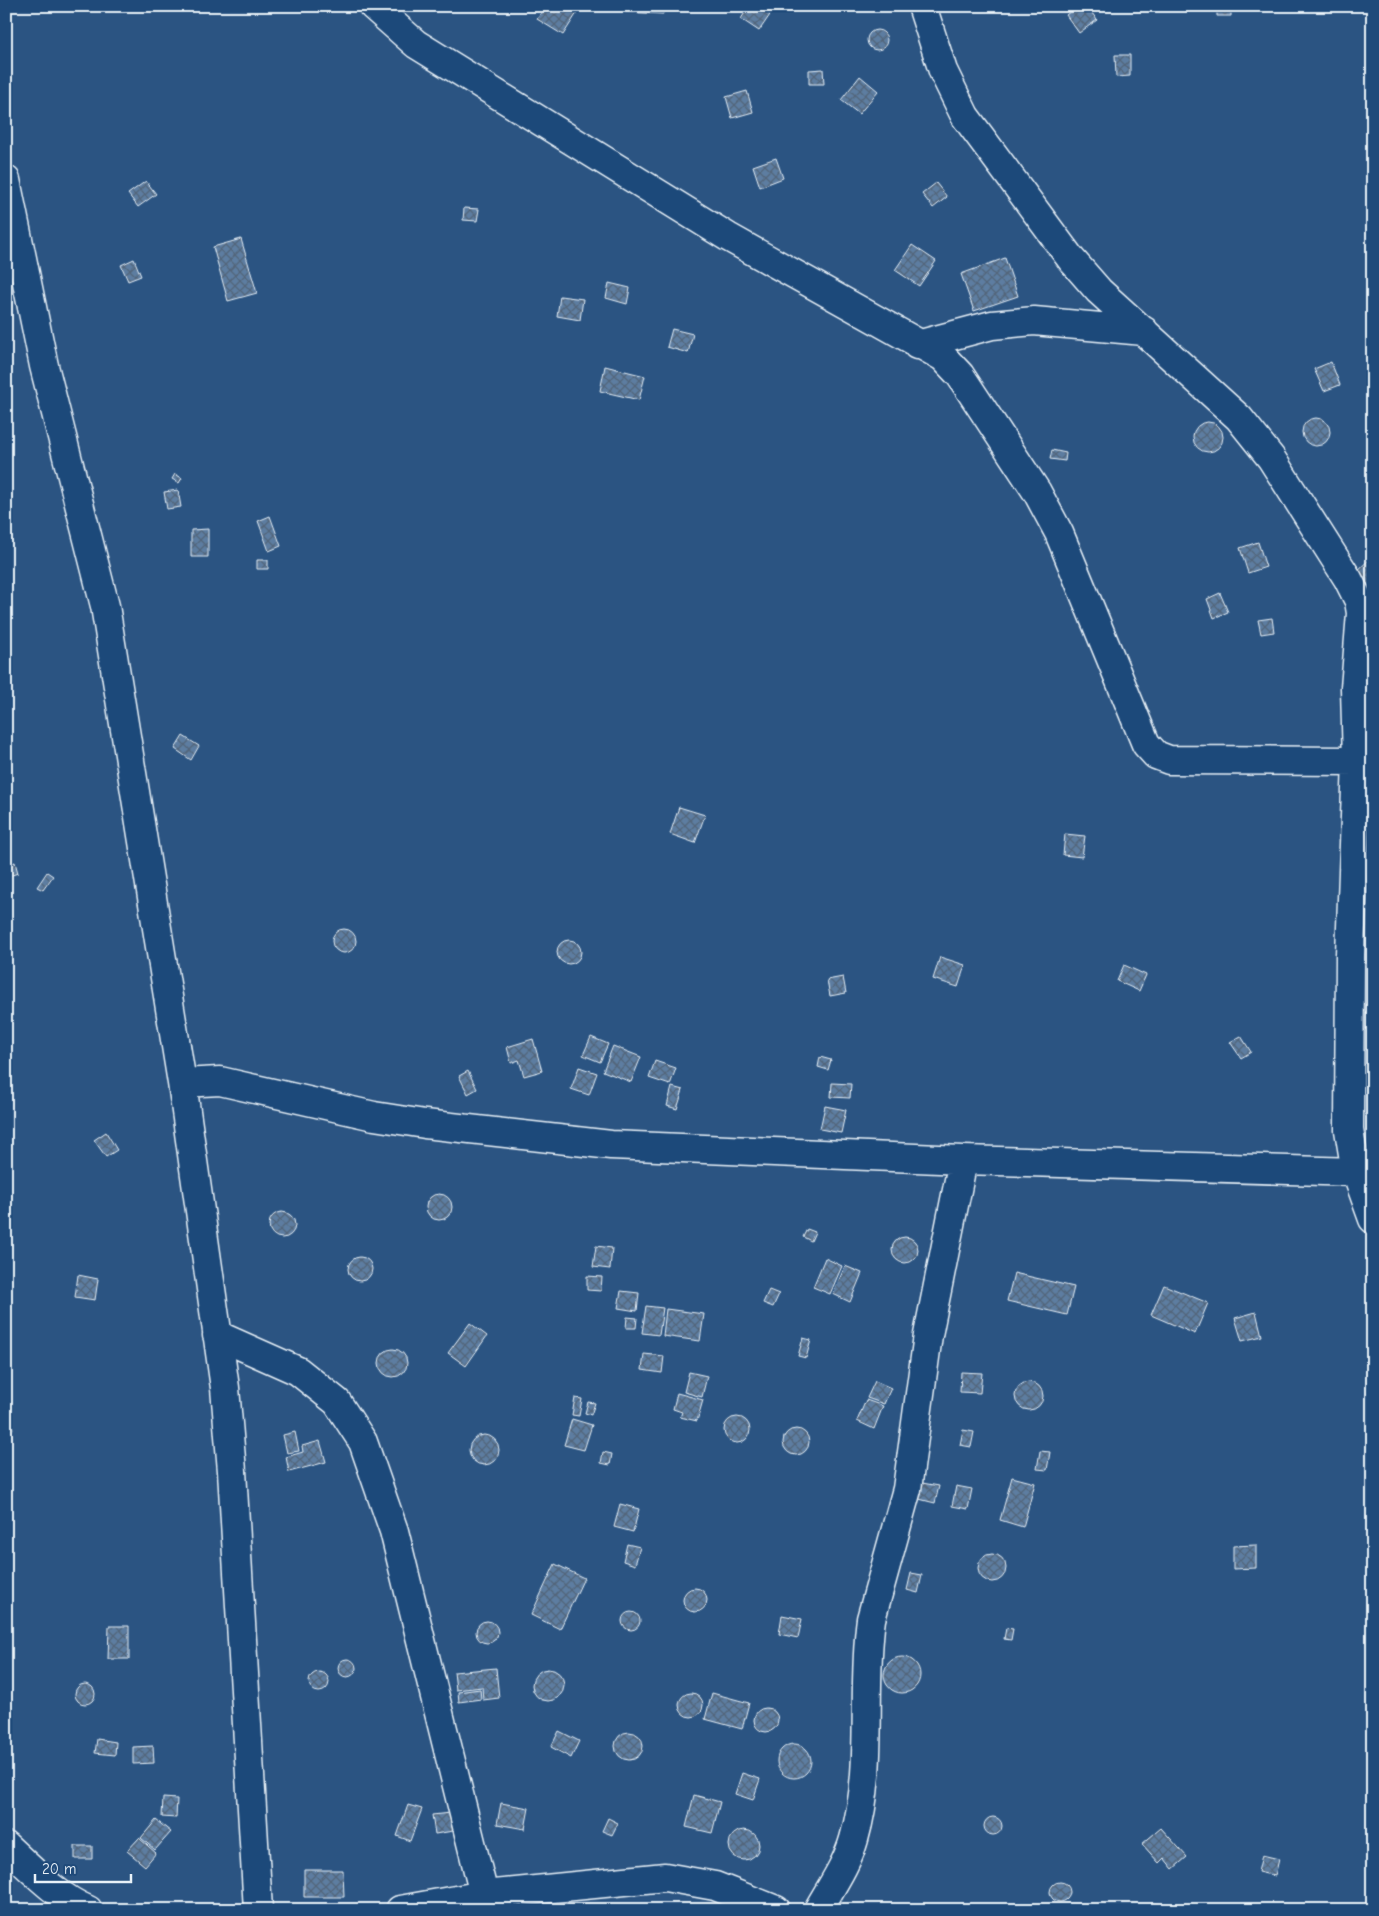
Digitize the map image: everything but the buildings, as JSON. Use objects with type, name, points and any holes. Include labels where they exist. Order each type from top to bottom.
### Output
[{"type":"street","points":[[373,6],[384,18],[424,49],[728,237],[917,345],[943,357],[960,375],[1037,492],[1059,533],[1146,744],[1156,754],[1169,760],[1357,761]]},
{"type":"street","points":[[922,6],[943,71],[965,116],[1071,259],[1099,291],[1239,418],[1281,474],[1348,579],[1359,601],[1361,613],[1355,688],[1357,761],[1350,955],[1349,1130],[1356,1172],[1373,1220]]},
{"type":"street","points":[[6,180],[44,366],[105,606],[182,1083],[217,1335],[232,1471],[258,1910]]},
{"type":"street","points":[[917,345],[992,325],[1034,320],[1144,331]]},
{"type":"street","points":[[182,1083],[220,1081],[383,1117],[425,1124],[611,1145],[963,1160],[1356,1172]]},
{"type":"street","points":[[818,1910],[846,1861],[854,1838],[864,1785],[868,1699],[868,1640],[871,1619],[908,1489],[928,1335],[963,1160]]},
{"type":"street","points":[[217,1335],[298,1371],[337,1402],[363,1442],[394,1531],[484,1895]]},
{"type":"street","points":[[6,1846],[39,1876],[76,1905],[88,1910]]},
{"type":"street","points":[[400,1910],[484,1895],[665,1877],[715,1886],[776,1910]]}]
